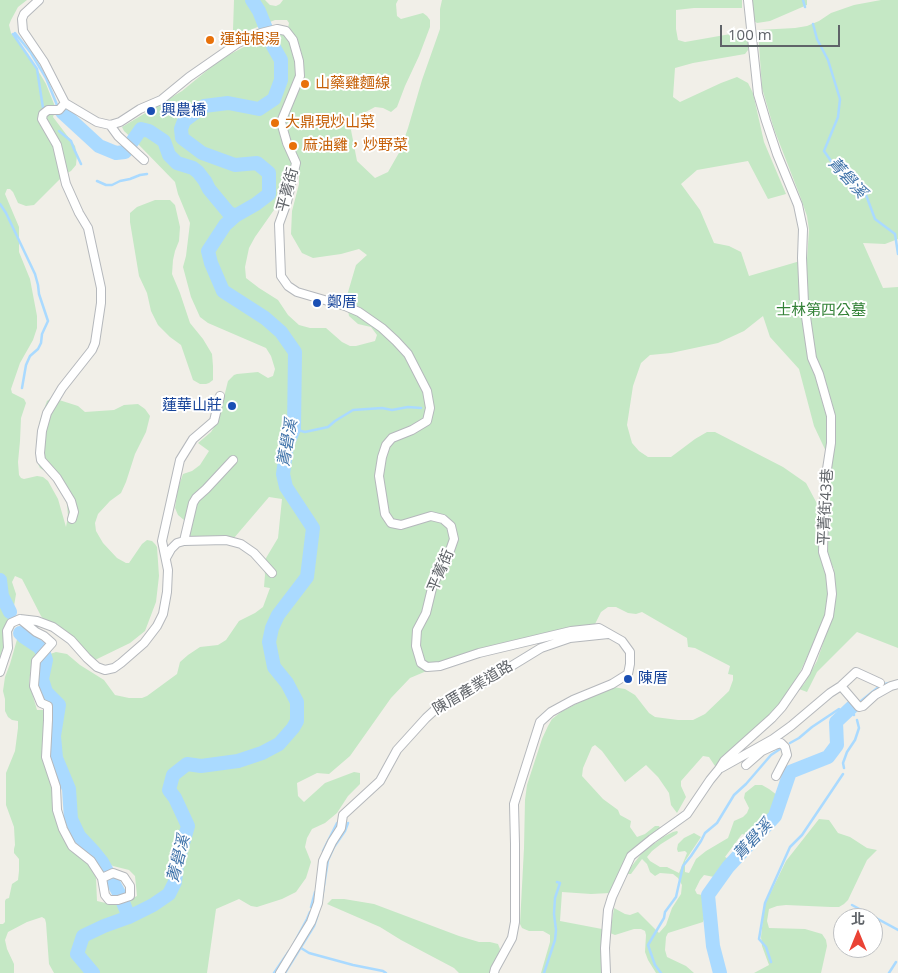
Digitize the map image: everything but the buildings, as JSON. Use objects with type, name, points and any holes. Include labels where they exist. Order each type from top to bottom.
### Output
[{"type":"street","points":[[39,0],[24,14],[22,32],[44,62],[65,103],[97,122],[110,125],[118,136],[144,160]]},
{"type":"street","name":"平菁街43巷","points":[[606,973],[605,948],[608,910],[612,897],[632,856],[687,814],[724,761],[777,713],[806,672],[829,616],[832,594],[830,574],[823,552],[825,482],[831,443],[831,416],[819,374],[812,358],[804,302],[803,229],[798,205],[774,146],[758,94],[748,0]]},
{"type":"street","name":"平菁街","points":[[110,125],[120,122],[140,109],[161,100],[190,77],[238,44],[261,33],[277,29],[286,31],[293,40],[299,61],[300,76],[281,122],[287,143],[296,163],[287,202],[279,224],[281,276],[288,286],[297,292],[345,306],[359,312],[382,328],[408,354],[427,391],[430,408],[427,422],[392,438],[386,445],[379,476],[385,514],[391,523],[401,524],[431,516],[443,519],[451,526],[454,540],[447,559],[432,584],[426,613],[417,630],[416,646],[421,663],[427,667],[440,666],[479,653],[584,629],[599,628],[622,642],[630,652],[628,674],[612,684],[573,700],[551,712],[540,722],[514,804],[515,902],[512,938],[494,973]]},
{"type":"street","points":[[65,103],[59,110],[48,110],[43,114],[42,119],[57,145],[66,184],[88,228],[101,288],[102,302],[92,350],[62,388],[47,413],[42,431],[41,460],[57,478],[71,501],[74,512],[72,519]]},
{"type":"street","points":[[0,672],[8,648],[8,631],[11,623],[20,619],[37,621],[53,627],[71,640],[97,667],[105,670],[114,668],[144,643],[157,626],[163,614],[168,570],[162,541],[180,460],[194,439],[214,422],[220,396]]},
{"type":"street","points":[[184,541],[193,503],[196,498],[233,460]]},
{"type":"street","points":[[166,558],[177,543],[184,541],[226,540],[242,544],[254,553],[272,573]]},
{"type":"street","points":[[20,619],[52,643],[36,661],[34,686],[41,703],[48,706],[46,757],[56,787],[57,810],[64,829],[72,846],[91,862],[102,878],[109,900],[130,896],[130,886],[124,877],[113,873],[102,878]]},
{"type":"street","name":"陳厝產業道路","points":[[280,973],[311,922],[318,903],[323,860],[341,828],[343,815],[380,781],[397,750],[426,718],[438,707],[469,692],[541,648],[570,638],[608,634]]},
{"type":"street","points":[[746,765],[760,750],[830,693],[842,686],[856,672],[880,683]]},
{"type":"street","points":[[842,686],[859,707],[863,706],[875,695],[898,684]]},
{"type":"street","points":[[720,769],[760,750],[781,743],[785,747],[787,755],[776,776]]},
{"type":"green space","points":[[0,0],[27,0],[18,7],[11,20],[9,25],[11,33],[28,54],[46,84],[56,109],[53,117],[75,146],[77,155],[76,165],[71,171],[64,175],[34,205],[26,206],[18,203],[10,189],[7,189],[5,194],[19,227],[19,252],[30,279],[37,316],[37,328],[33,340],[20,363],[11,389],[12,393],[24,399],[26,403],[21,418],[19,475],[24,479],[37,476],[43,477],[48,481],[58,499],[66,527],[68,516],[67,504],[62,491],[53,476],[40,468],[36,460],[36,444],[40,420],[47,401],[56,399],[78,406],[85,412],[114,410],[124,405],[138,404],[150,416],[146,432],[135,454],[121,493],[110,501],[98,514],[95,523],[96,531],[103,543],[117,558],[126,563],[129,563],[147,540],[155,544],[157,547],[159,576],[156,602],[145,631],[130,643],[95,660],[93,663],[48,625],[41,616],[22,579],[15,576],[12,582],[16,594],[12,618],[0,658]]},
{"type":"green space","name":"士林第四公墓","points":[[234,0],[265,0],[270,5],[276,6],[283,0],[398,0],[396,4],[397,16],[401,19],[423,13],[427,16],[430,20],[430,27],[397,107],[391,112],[375,107],[362,114],[355,121],[351,130],[357,161],[375,178],[388,172],[400,151],[440,29],[442,0],[742,0],[742,8],[676,10],[678,40],[685,42],[742,32],[748,35],[748,50],[745,54],[675,68],[673,97],[680,102],[737,77],[748,83],[753,93],[764,142],[786,194],[768,199],[748,161],[697,170],[681,184],[700,210],[714,243],[729,246],[741,252],[749,276],[807,259],[809,230],[807,216],[774,129],[762,88],[758,30],[807,26],[831,13],[854,5],[881,0],[898,0],[898,239],[885,244],[863,243],[883,288],[898,287],[898,648],[857,632],[817,672],[807,692],[799,689],[804,684],[817,661],[832,617],[835,592],[834,569],[829,559],[827,547],[830,460],[814,426],[799,369],[770,337],[763,316],[744,331],[718,343],[671,353],[650,355],[641,363],[633,386],[627,425],[632,443],[648,457],[671,457],[707,432],[715,432],[783,467],[806,483],[821,511],[828,592],[826,617],[792,689],[774,713],[717,769],[709,757],[703,756],[681,781],[686,797],[677,813],[671,805],[669,793],[658,777],[646,765],[625,782],[602,751],[595,745],[592,747],[583,768],[582,776],[603,799],[618,810],[620,815],[631,821],[630,827],[637,837],[645,834],[655,826],[660,828],[643,843],[610,893],[562,892],[560,921],[602,929],[601,973],[541,973],[550,942],[550,935],[543,931],[529,931],[522,928],[520,924],[525,800],[527,785],[542,739],[552,719],[561,712],[613,687],[625,689],[635,695],[649,713],[655,717],[693,720],[705,714],[729,691],[733,680],[733,675],[728,674],[730,666],[695,648],[688,647],[687,638],[642,612],[636,614],[628,613],[616,607],[608,607],[601,612],[594,626],[467,654],[410,678],[391,698],[350,756],[329,774],[317,773],[297,783],[298,796],[304,802],[325,783],[354,772],[360,773],[360,784],[348,796],[337,813],[325,823],[312,829],[307,838],[305,847],[311,862],[306,878],[296,892],[282,899],[257,907],[251,906],[239,899],[216,909],[207,973],[54,973],[49,964],[46,923],[42,917],[8,932],[5,940],[14,964],[14,973],[0,973],[0,924],[5,922],[5,901],[9,898],[12,884],[18,880],[19,871],[19,859],[14,853],[14,827],[6,805],[6,773],[15,751],[18,721],[8,717],[5,711],[3,691],[5,677],[18,636],[29,630],[42,646],[32,661],[29,683],[37,710],[43,710],[59,829],[72,847],[91,865],[96,878],[97,901],[110,904],[129,900],[137,896],[135,876],[129,870],[113,866],[102,860],[87,846],[73,825],[70,789],[54,739],[54,710],[52,698],[45,689],[42,673],[43,662],[47,655],[56,652],[67,654],[80,665],[104,680],[115,695],[142,698],[177,674],[180,662],[188,655],[200,647],[218,645],[226,640],[239,621],[263,607],[270,588],[264,587],[264,564],[278,538],[282,499],[269,497],[234,538],[188,537],[185,532],[184,520],[178,515],[175,508],[178,488],[183,474],[192,471],[200,465],[209,451],[198,443],[211,432],[218,421],[228,381],[237,374],[258,372],[268,378],[273,376],[275,369],[271,356],[266,348],[208,323],[200,317],[191,297],[183,267],[190,223],[175,182],[122,127],[182,91],[221,59],[261,38],[276,35],[288,28],[289,23],[287,20],[275,20],[240,34],[236,34],[233,30]],"holes":[[[290,174],[299,176],[299,184],[292,211],[291,234],[302,253],[313,258],[359,249],[367,255],[356,265],[346,299],[349,316],[358,324],[371,327],[377,335],[375,341],[350,346],[342,342],[326,328],[310,328],[299,325],[288,315],[278,300],[246,278],[245,267],[249,248],[274,210],[281,187]]]},
{"type":"green space","points":[[752,0],[807,0],[807,5],[770,21],[757,23],[754,21]]},
{"type":"green space","points":[[155,200],[170,200],[175,205],[180,227],[172,274],[190,323],[212,354],[213,380],[206,384],[200,384],[193,380],[181,345],[158,325],[139,276],[130,213],[137,207]]},
{"type":"green space","points":[[755,785],[762,785],[777,795],[776,807],[771,816],[754,836],[742,834],[725,857],[731,860],[731,862],[719,878],[704,875],[700,880],[695,890],[703,898],[703,922],[668,933],[666,937],[665,950],[667,957],[686,966],[694,973],[656,973],[645,952],[645,931],[634,929],[615,935],[610,933],[614,908],[630,915],[638,912],[659,933],[666,925],[672,908],[681,894],[682,885],[673,874],[660,873],[655,876],[650,872],[647,864],[642,859],[631,874],[627,872],[642,853],[663,837],[677,831],[677,834],[661,844],[647,857],[660,867],[667,867],[679,873],[687,853],[685,851],[678,852],[678,844],[684,838],[694,833],[701,837],[685,861],[685,872],[689,873],[696,859],[728,838],[734,821],[747,813],[749,808],[744,798],[745,793]]},
{"type":"green space","points":[[819,819],[829,820],[838,833],[850,837],[867,848],[877,850],[867,860],[848,900],[839,907],[786,905],[769,909],[767,921],[769,928],[805,929],[822,934],[827,946],[821,973],[754,973],[769,965],[762,946],[761,937],[764,908],[767,900],[786,861]]},
{"type":"green space","points":[[332,899],[374,904],[459,936],[479,942],[498,944],[500,949],[491,973],[459,973],[454,968],[380,927],[327,904]]},
{"type":"waterway","name":"菁礐溪","points":[[93,973],[77,954],[83,936],[153,905],[169,894],[175,882],[177,864],[188,826],[175,798],[169,790],[173,775],[187,764],[201,766],[238,761],[262,753],[279,744],[297,721],[297,702],[287,683],[274,667],[269,642],[272,628],[278,615],[307,577],[313,528],[286,487],[283,474],[287,445],[294,429],[295,352],[281,332],[265,318],[223,291],[208,251],[225,225],[235,216],[269,194],[269,173],[257,163],[235,165],[202,153],[182,138],[181,129],[184,121],[204,106],[228,103],[259,109],[274,99],[281,80],[281,60],[273,46],[259,11],[252,0]]},
{"type":"waterway","points":[[803,0],[805,7]]},
{"type":"waterway","name":"菁礐溪","points":[[813,24],[817,39],[828,60],[840,99],[838,117],[824,151],[843,178],[866,195],[875,219],[895,234],[898,254]]},
{"type":"waterway","points":[[15,33],[31,53],[46,78],[57,105],[53,107]]},
{"type":"waterway","points":[[13,34],[37,69],[43,108],[48,107]]},
{"type":"waterway","points":[[62,112],[99,146],[116,153],[125,152],[141,129],[149,131],[164,141],[169,155],[177,163],[193,168],[198,172],[228,212],[235,216]]},
{"type":"waterway","points":[[59,131],[71,141],[81,164]]},
{"type":"waterway","points":[[97,181],[106,185],[112,185],[147,174]]},
{"type":"waterway","points":[[0,204],[35,274],[48,321],[42,334],[41,343],[38,349],[30,356],[26,365],[22,388]]},
{"type":"waterway","points":[[294,429],[305,432],[328,427],[353,410],[421,408]]},
{"type":"waterway","points":[[0,580],[2,596],[10,612]]},
{"type":"waterway","points":[[20,633],[39,647],[44,654],[46,660],[42,679],[46,692],[59,705],[54,736],[56,758],[69,789],[71,819],[79,836],[102,862],[120,895],[129,917]]},
{"type":"waterway","name":"菁礐溪","points":[[861,701],[881,685],[889,683]]},
{"type":"waterway","name":"菁礐溪","points":[[847,706],[854,715]]},
{"type":"waterway","name":"菁礐溪","points":[[720,973],[713,946],[708,895],[728,867],[775,816],[790,772],[828,757],[837,745],[836,722],[853,706]]},
{"type":"waterway","points":[[790,743],[839,709]]},
{"type":"waterway","points":[[844,768],[843,763],[847,752],[855,740],[859,728],[857,720]]},
{"type":"waterway","points":[[661,973],[655,965],[648,945],[664,918],[665,912],[676,897],[683,866],[705,833],[717,823],[734,795],[771,755],[780,749]]},
{"type":"waterway","points":[[771,962],[766,947],[759,939],[765,903],[790,847],[802,835],[843,774]]},
{"type":"waterway","points":[[323,851],[337,823]]},
{"type":"waterway","points":[[322,898],[328,860],[348,823]]},
{"type":"waterway","points":[[544,973],[555,940],[555,898],[560,883],[557,882]]},
{"type":"waterway","points":[[311,907],[315,892]]},
{"type":"waterway","points":[[852,905],[898,930]]},
{"type":"waterway","points":[[293,945],[310,912]]},
{"type":"waterway","points":[[285,973],[314,926],[318,914]]},
{"type":"waterway","points":[[301,948],[309,953],[386,973]]},
{"type":"waterway","points":[[274,973],[289,951]]},
{"type":"waterway","points":[[889,973],[896,962]]},
{"type":"place","name":"運鈍根湯","points":[[210,40]]},
{"type":"place","name":"山藥雞麵線","points":[[305,84]]},
{"type":"place","name":"興農橋","points":[[151,111]]},
{"type":"place","name":"大鼎現炒山菜","points":[[275,123]]},
{"type":"place","name":"麻油雞，炒野菜","points":[[293,146]]},
{"type":"place","name":"鄭厝","points":[[317,303]]},
{"type":"place","name":"蓮華山莊","points":[[232,406]]},
{"type":"place","name":"陳厝","points":[[628,679]]}]
